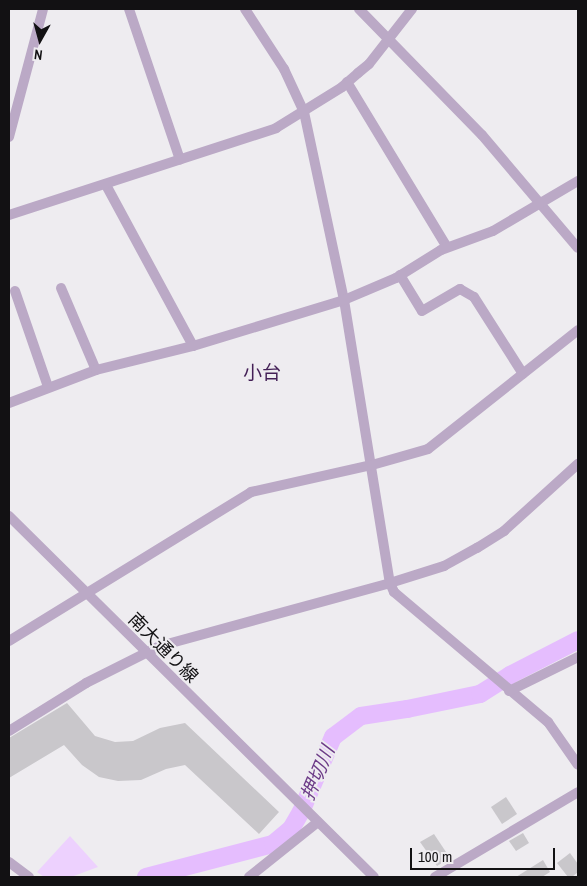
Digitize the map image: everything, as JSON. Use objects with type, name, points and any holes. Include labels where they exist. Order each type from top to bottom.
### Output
[{"type":"street","points":[[9,137],[43,9]]},
{"type":"street","points":[[129,9],[180,160]]},
{"type":"street","points":[[245,9],[284,68],[304,112],[344,300],[390,583],[394,592],[548,722],[578,765]]},
{"type":"street","points":[[359,9],[482,135],[578,248]]},
{"type":"street","points":[[9,215],[106,185],[276,128],[304,112],[347,82],[368,64],[412,9]]},
{"type":"street","points":[[347,82],[447,247]]},
{"type":"street","points":[[9,403],[48,386],[96,370],[193,346],[344,300],[400,275],[447,247],[494,231],[578,181]]},
{"type":"street","points":[[106,185],[193,346]]},
{"type":"street","points":[[400,275],[422,311],[460,289],[474,297],[522,374]]},
{"type":"street","points":[[62,288],[96,370]]},
{"type":"street","points":[[15,291],[48,386]]},
{"type":"street","points":[[9,641],[251,492],[372,465],[428,449],[578,330]]},
{"type":"street","points":[[9,731],[86,683],[160,646],[390,583],[444,566],[504,531],[578,464]]},
{"type":"street","name":"南大通り線","points":[[10,519],[318,822]]},
{"type":"street","points":[[507,689],[578,657]]},
{"type":"street","points":[[435,877],[578,792]]},
{"type":"street","points":[[249,877],[318,822],[374,877]]},
{"type":"street","points":[[9,862],[29,877]]},
{"type":"shaded area","points":[[70,836],[98,867],[71,877],[44,877],[37,872]]},
{"type":"building","points":[[67,703],[95,736],[115,742],[133,741],[160,728],[185,723],[279,812],[259,834],[185,765],[166,769],[141,780],[118,781],[99,777],[82,765],[64,745],[9,778],[9,738]]},
{"type":"building","points":[[506,797],[517,814],[502,824],[491,807]]},
{"type":"building","points":[[523,833],[529,843],[516,851],[509,841]]},
{"type":"building","points":[[434,834],[450,858],[437,866],[420,842]]},
{"type":"building","points":[[570,853],[578,864],[578,872],[572,877],[568,877],[557,863]]},
{"type":"building","points":[[543,860],[550,872],[542,877],[516,877]]},
{"type":"waterway","name":"押切川","points":[[146,877],[273,844],[291,829],[301,812],[333,737],[361,716],[480,694],[510,675],[578,640]]},
{"type":"district","name":"小台","points":[[262,373]]}]
